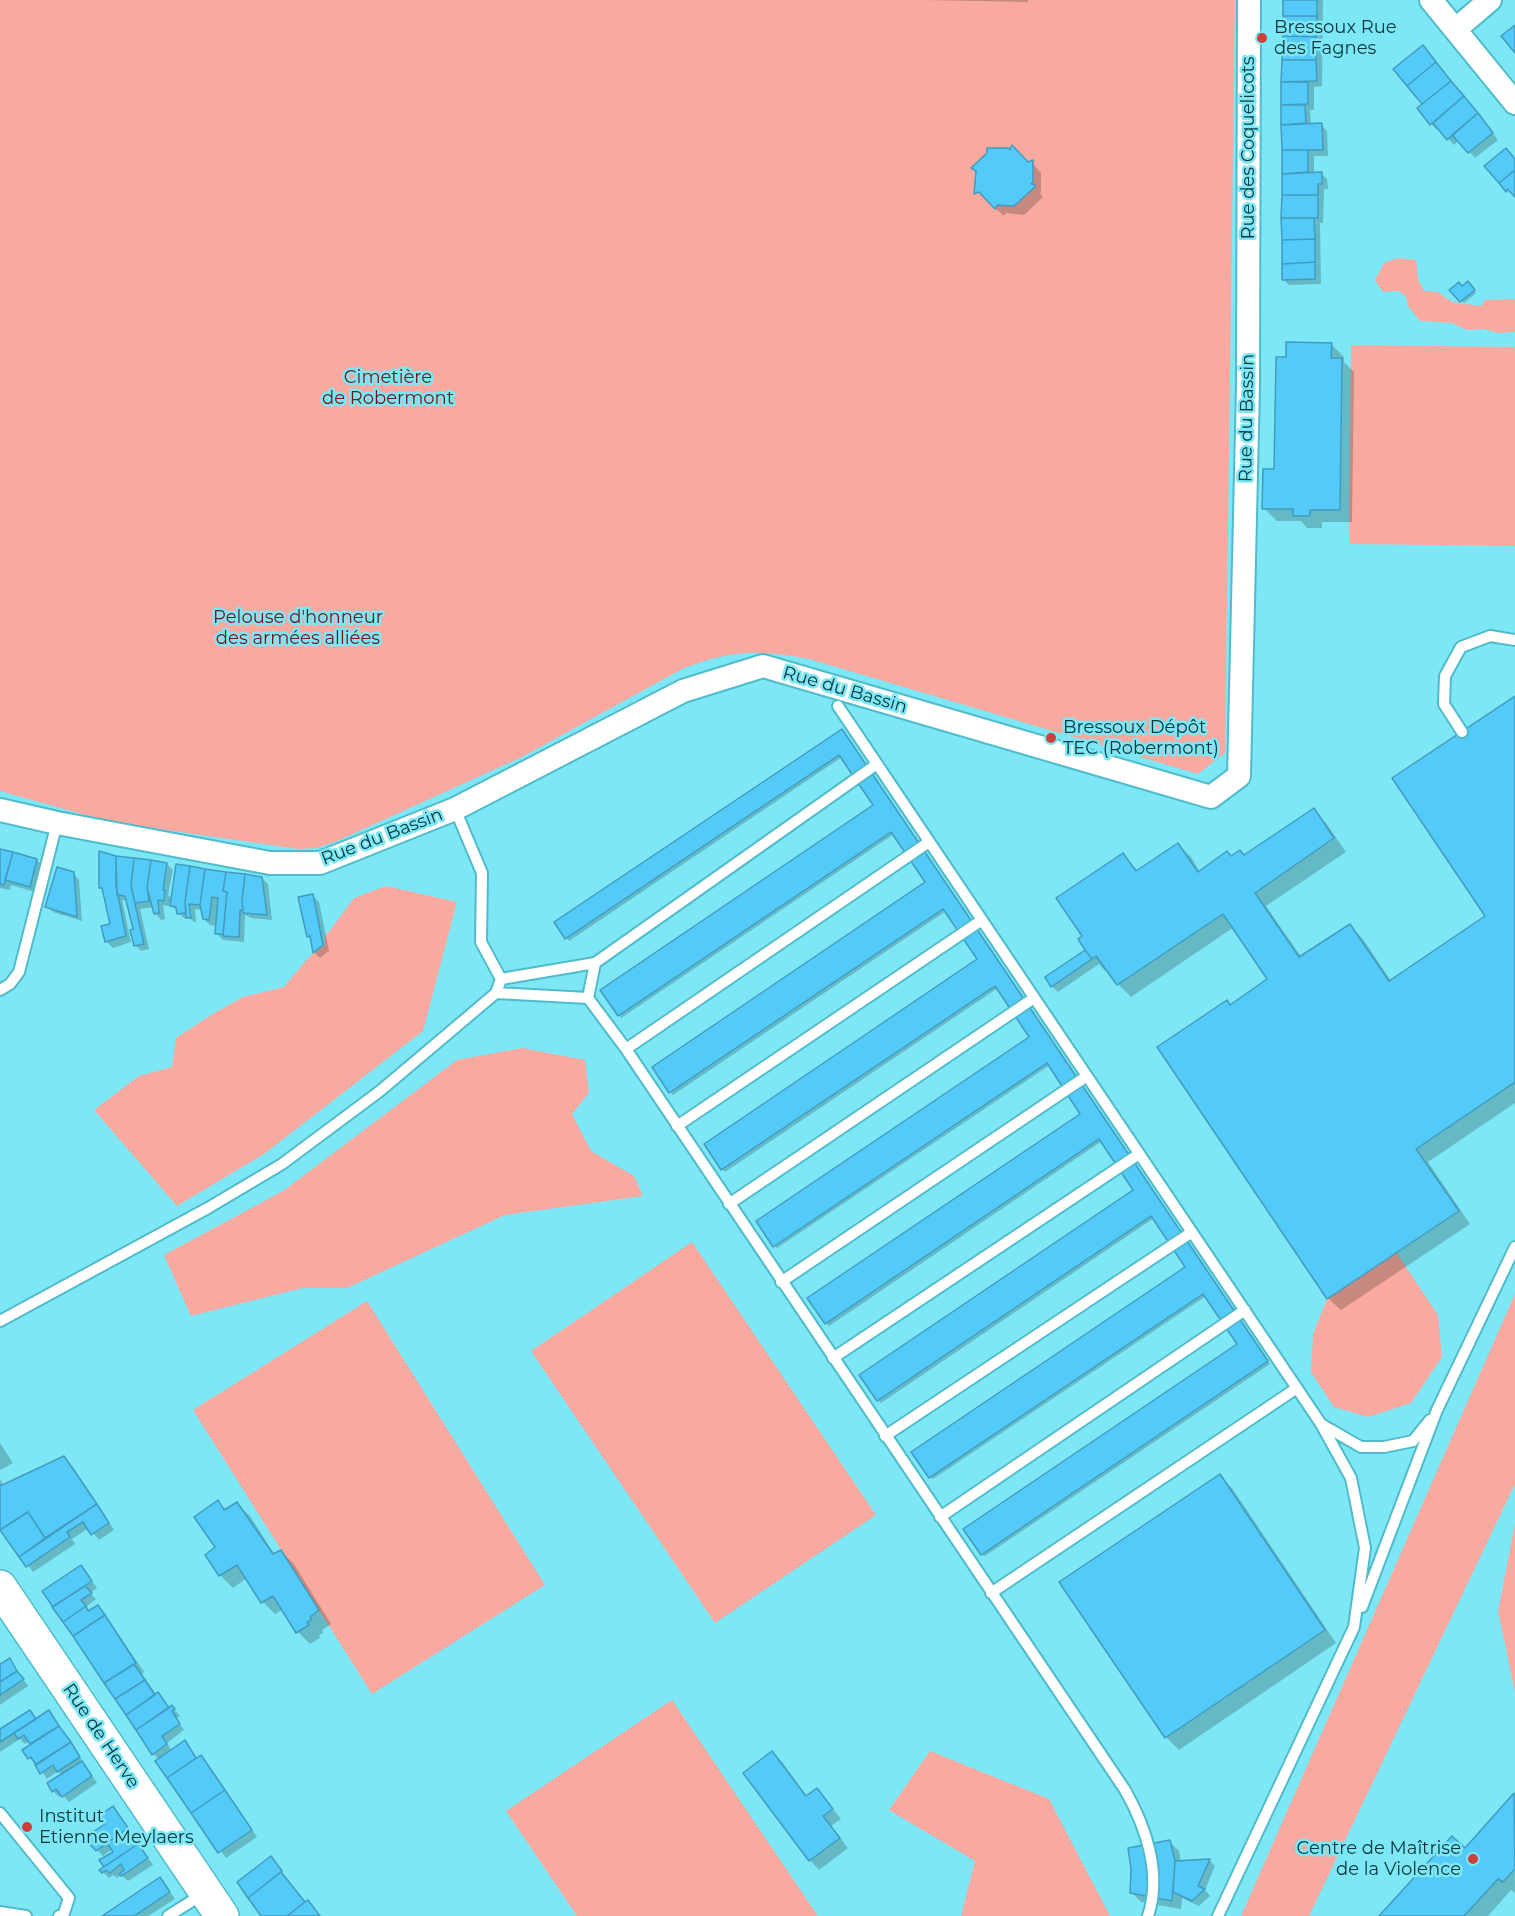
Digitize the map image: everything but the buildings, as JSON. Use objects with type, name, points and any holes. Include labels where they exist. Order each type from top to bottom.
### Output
[{"type":"main road","name":"Rue de Herve","points":[[0,1587],[214,1904]]},
{"type":"street","name":"Rue des Coquelicots","points":[[1249,0],[1249,296]]},
{"type":"street","points":[[1431,0],[1515,103]]},
{"type":"street","points":[[1456,29],[1490,0]]},
{"type":"street","name":"Rue du Bassin","points":[[0,810],[270,863],[320,862],[455,809],[683,691],[763,666],[1211,797],[1239,776],[1249,296]]},
{"type":"lane","points":[[1462,732],[1444,704],[1445,676],[1461,647],[1490,636],[1515,640]]},
{"type":"lane","points":[[838,706],[1321,1424],[1351,1478],[1365,1548],[1354,1627]]},
{"type":"lane","points":[[501,979],[595,963],[877,764]]},
{"type":"lane","points":[[0,1321],[208,1208],[282,1164],[380,1091],[496,993],[501,979],[481,942],[482,873],[455,809]]},
{"type":"lane","points":[[0,990],[10,984],[19,972],[57,823]]},
{"type":"lane","points":[[626,1049],[929,842]]},
{"type":"lane","points":[[677,1126],[982,920]]},
{"type":"lane","points":[[595,963],[588,998],[626,1049],[1125,1790],[1139,1816],[1150,1850],[1153,1886],[1148,1916]]},
{"type":"lane","points":[[496,993],[588,998]]},
{"type":"lane","points":[[729,1204],[1034,998]]},
{"type":"lane","points":[[781,1282],[1087,1076]]},
{"type":"lane","points":[[833,1358],[1139,1154]]},
{"type":"lane","points":[[885,1436],[1192,1232]]},
{"type":"lane","points":[[1218,1916],[1354,1627],[1437,1410],[1515,1246]]},
{"type":"lane","points":[[940,1517],[1245,1310]]},
{"type":"lane","points":[[991,1593],[1297,1388]]},
{"type":"lane","points":[[1321,1424],[1361,1448],[1384,1447],[1413,1441],[1437,1410]]},
{"type":"lane","points":[[0,1813],[69,1898],[63,1916],[59,1916]]},
{"type":"lane","points":[[168,1916],[214,1904]]},
{"type":"lane","points":[[0,1912],[26,1916]]},
{"type":"green space","name":"Cimetière de Robermont","points":[[0,0],[1235,0],[1225,753],[1198,774],[809,659],[775,654],[745,653],[716,658],[684,668],[522,757],[335,842],[317,848],[298,849],[132,825],[89,816],[0,791]]},
{"type":"green space","points":[[1398,258],[1416,260],[1418,279],[1424,291],[1438,292],[1452,302],[1481,306],[1485,300],[1515,299],[1515,332],[1467,330],[1452,323],[1420,321],[1408,306],[1406,297],[1399,291],[1383,292],[1375,280],[1384,263]]},
{"type":"green space","points":[[1351,345],[1515,347],[1515,546],[1349,544]]},
{"type":"green space","points":[[386,886],[457,902],[423,1031],[264,1154],[177,1206],[94,1110],[139,1076],[172,1067],[176,1038],[211,1015],[243,997],[284,987],[308,958],[325,945],[325,937],[354,898]]},
{"type":"green space","points":[[522,1048],[585,1060],[589,1093],[572,1114],[591,1151],[634,1176],[643,1196],[505,1215],[347,1288],[303,1288],[191,1316],[164,1255],[283,1191],[457,1060]]},
{"type":"green space","points":[[692,1242],[876,1515],[715,1623],[531,1351]]},
{"type":"green space","points":[[1396,1252],[1438,1315],[1442,1357],[1411,1403],[1368,1417],[1334,1407],[1311,1372],[1313,1334],[1327,1299]]},
{"type":"green space","points":[[1515,1294],[1515,1484],[1309,1916],[1241,1916]]},
{"type":"green space","points":[[367,1301],[545,1585],[372,1694],[193,1410]]},
{"type":"green space","points":[[1515,1524],[1515,1692],[1498,1611]]},
{"type":"green space","points":[[672,1700],[818,1916],[577,1916],[506,1811]]},
{"type":"green space","points":[[930,1751],[1049,1799],[1110,1916],[961,1916],[975,1861],[889,1810]]},
{"type":"place","name":"Bressoux Rue des Fagnes","points":[[1262,38]]},
{"type":"place","name":"Bressoux Dépôt TEC (Robermont)","points":[[1051,738]]},
{"type":"place","name":"Institut Etienne Meylaers","points":[[27,1827]]},
{"type":"place","name":"Centre de Maîtrise de la Violence","points":[[1473,1859]]},
{"type":"park label","name":"Pelouse d'honneur des armées alliées","points":[[298,628]]}]
